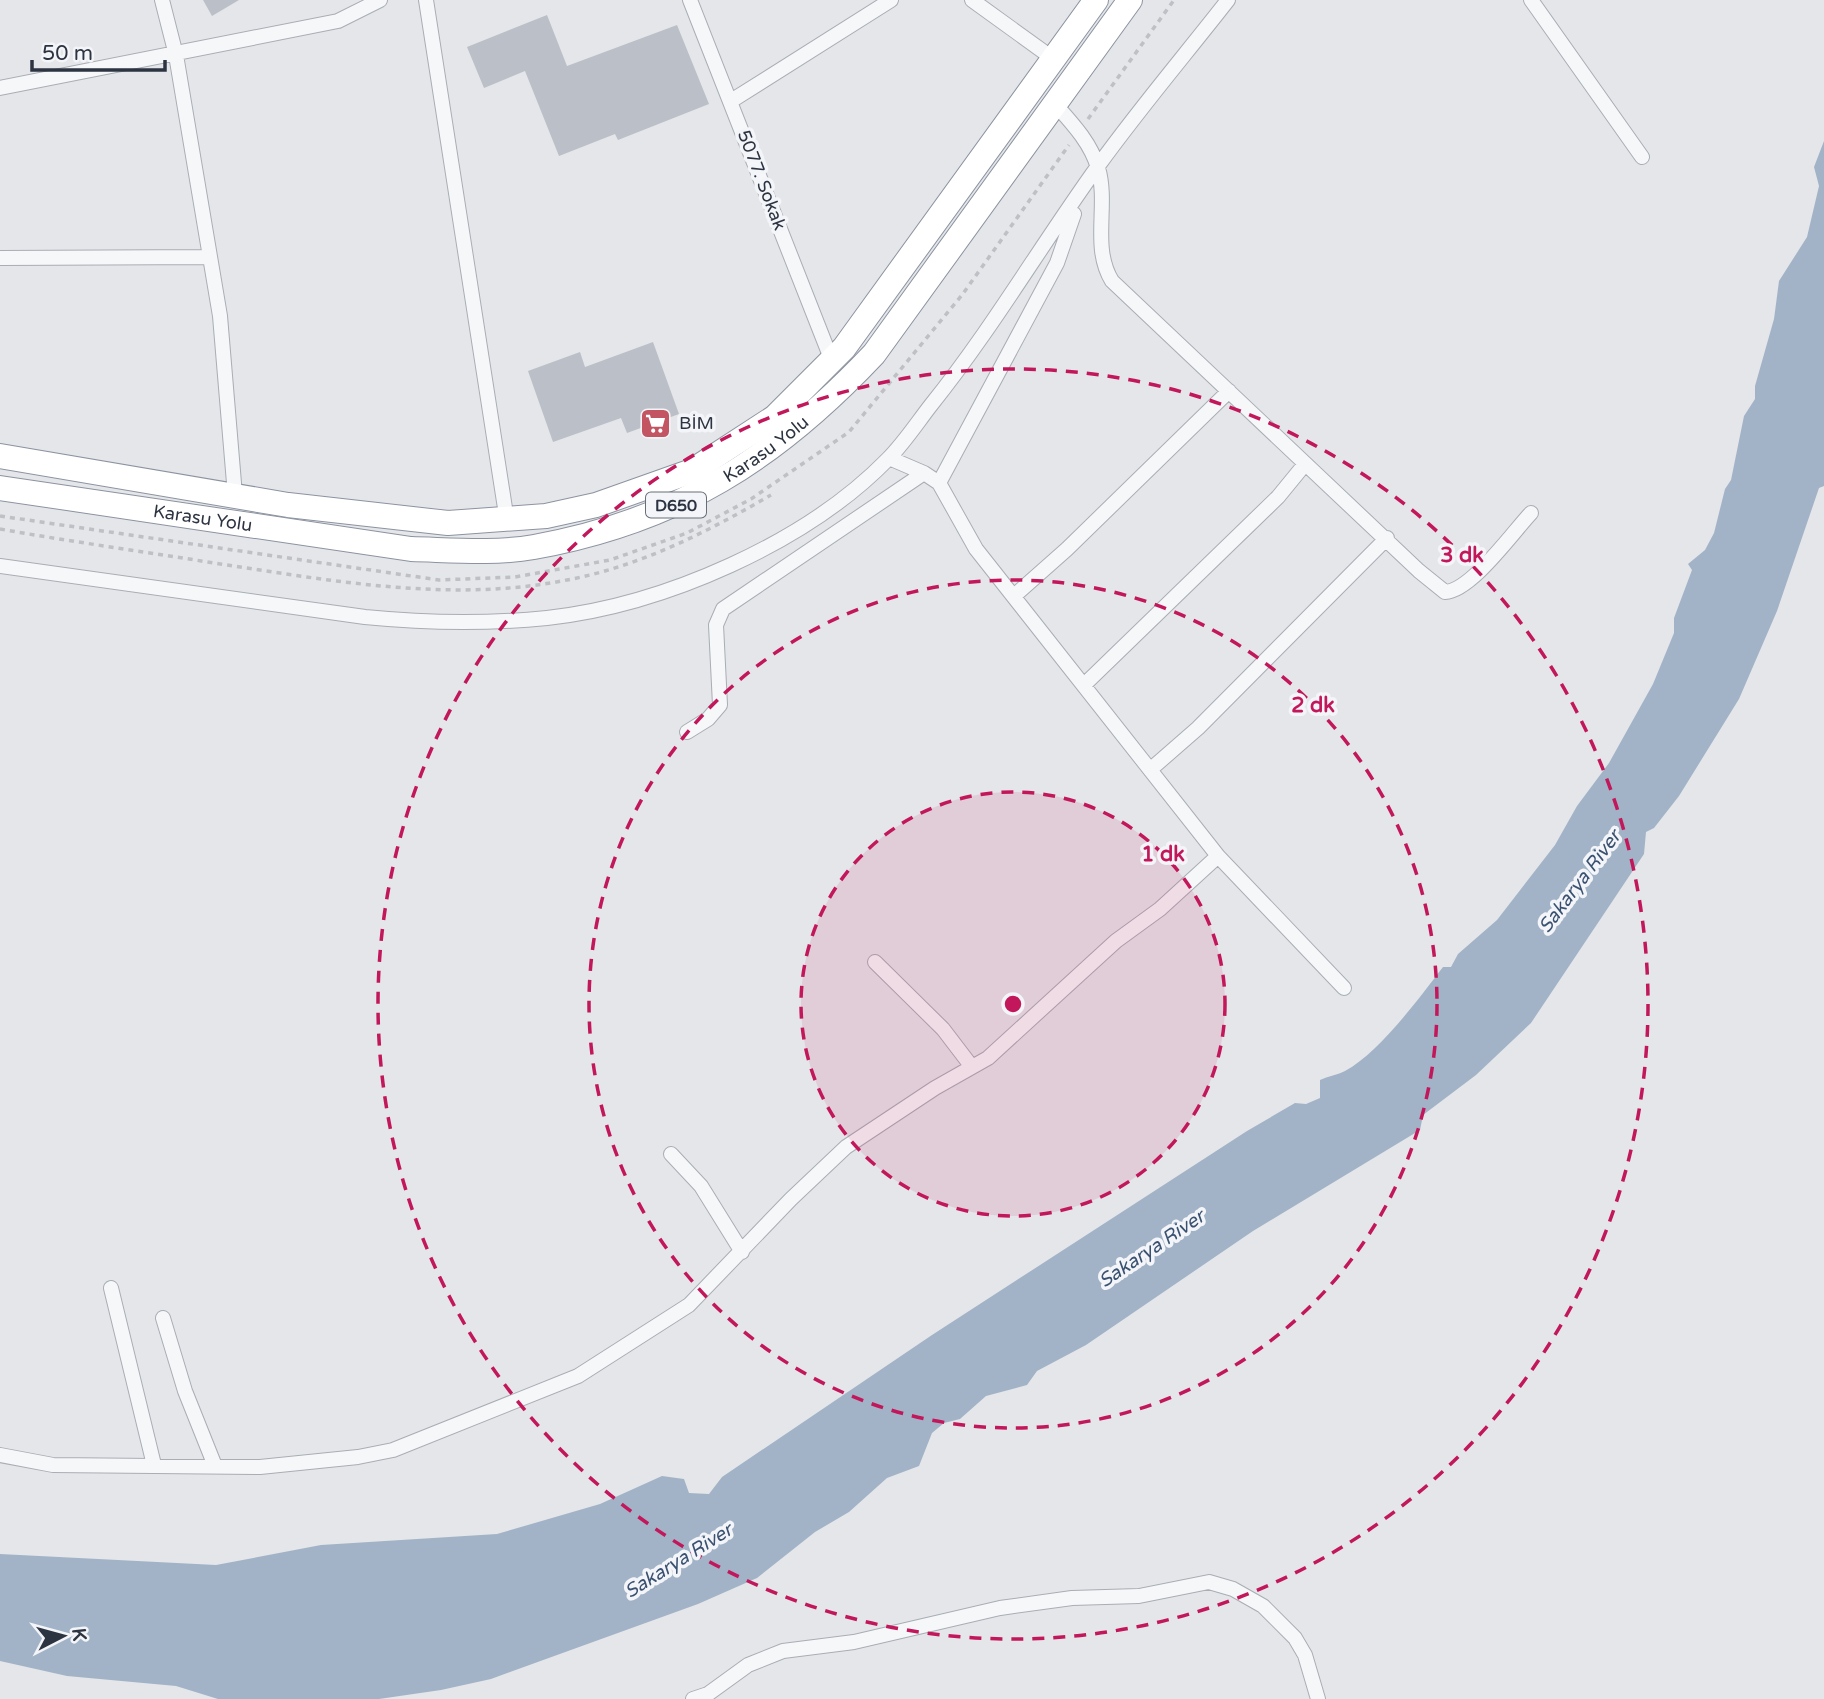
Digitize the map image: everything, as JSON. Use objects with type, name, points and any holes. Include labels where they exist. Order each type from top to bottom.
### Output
[{"type":"highway","name":"Karasu Yolu","points":[[0,456],[397,520],[448,523],[507,521],[596,505],[692,471],[775,417],[832,361],[1055,60],[1096,0]]},
{"type":"highway","name":"Karasu Yolu","points":[[0,488],[411,549],[463,551],[532,547],[614,527],[672,507],[751,464],[828,403],[874,354],[1130,0]]},
{"type":"street","points":[[162,0],[176,55],[220,316],[235,495]]},
{"type":"street","points":[[0,88],[338,21],[380,0]]},
{"type":"street","points":[[426,0],[507,521]]},
{"type":"street","name":"5077. Sokak","points":[[690,0],[832,361]]},
{"type":"street","points":[[731,102],[891,0]]},
{"type":"street","points":[[972,0],[1055,60]]},
{"type":"street","points":[[0,566],[365,617],[480,622],[550,618],[613,605],[662,591],[760,553],[827,510],[889,458],[951,381],[1032,268],[1098,166],[1228,0]]},
{"type":"street","points":[[1531,0],[1642,157]]},
{"type":"street","points":[[1055,104],[1080,131],[1098,166],[1102,195],[1102,257],[1107,273],[1121,291],[1387,538],[1419,571],[1448,593],[1474,576],[1531,513]]},
{"type":"street","points":[[939,483],[1057,263],[1081,192]]},
{"type":"street","points":[[0,258],[210,257]]},
{"type":"street","points":[[1014,596],[1067,549],[1230,391]]},
{"type":"street","points":[[889,458],[924,473],[939,483],[976,549],[1218,856],[1344,988]]},
{"type":"street","points":[[1085,684],[1278,498],[1306,464]]},
{"type":"street","points":[[687,732],[708,719],[720,705],[716,625],[723,609],[924,473]]},
{"type":"street","points":[[1152,769],[1198,728],[1387,538]]},
{"type":"street","points":[[0,1455],[53,1465],[260,1467],[318,1463],[393,1450],[548,1389],[629,1346],[689,1305],[791,1199],[846,1147],[935,1088],[972,1067],[1021,1031],[1115,941],[1160,909],[1218,856]]},
{"type":"street","points":[[875,962],[943,1029],[972,1067]]},
{"type":"street","points":[[671,1154],[701,1186],[742,1252]]},
{"type":"street","points":[[111,1288],[153,1465]]},
{"type":"street","points":[[163,1318],[185,1391],[215,1466]]},
{"type":"street","points":[[693,1699],[708,1694],[748,1665],[783,1651],[854,1642],[1000,1608],[1072,1598],[1139,1596],[1209,1582],[1233,1589],[1263,1606],[1295,1638],[1305,1655],[1318,1699]]},
{"type":"path","points":[[0,516],[439,580],[515,577],[610,560],[687,533],[751,499],[849,432],[962,295],[1174,0]]},
{"type":"water","name":"Sakarya River","points":[[1824,141],[1824,486],[1819,488],[1777,611],[1739,699],[1679,796],[1654,828],[1646,832],[1644,854],[1531,1023],[1476,1075],[1423,1115],[1420,1130],[1253,1231],[1086,1345],[1037,1371],[1027,1385],[986,1396],[960,1419],[944,1423],[932,1433],[919,1466],[887,1478],[849,1512],[815,1532],[757,1578],[698,1604],[491,1679],[379,1699],[218,1699],[176,1686],[67,1676],[0,1661],[0,1554],[216,1565],[321,1545],[497,1534],[600,1504],[662,1476],[684,1479],[689,1493],[709,1494],[722,1477],[932,1335],[1247,1131],[1295,1103],[1306,1104],[1320,1098],[1320,1080],[1358,1063],[1385,1038],[1443,967],[1451,967],[1458,954],[1497,920],[1555,845],[1577,806],[1609,763],[1653,684],[1674,633],[1674,618],[1692,570],[1688,564],[1705,550],[1714,533],[1725,489],[1731,480],[1744,416],[1755,399],[1755,386],[1774,319],[1779,281],[1807,237],[1819,186],[1814,167]]},
{"type":"building","points":[[203,0],[239,0],[212,16]]},
{"type":"building","points":[[547,15],[567,66],[677,25],[709,104],[618,140],[615,134],[559,156],[525,71],[484,88],[467,47]]},
{"type":"building","points":[[653,342],[679,414],[627,433],[621,418],[553,442],[528,371],[580,352],[585,367]]},
{"type":"place","name":"BİM","points":[[656,423]]}]
